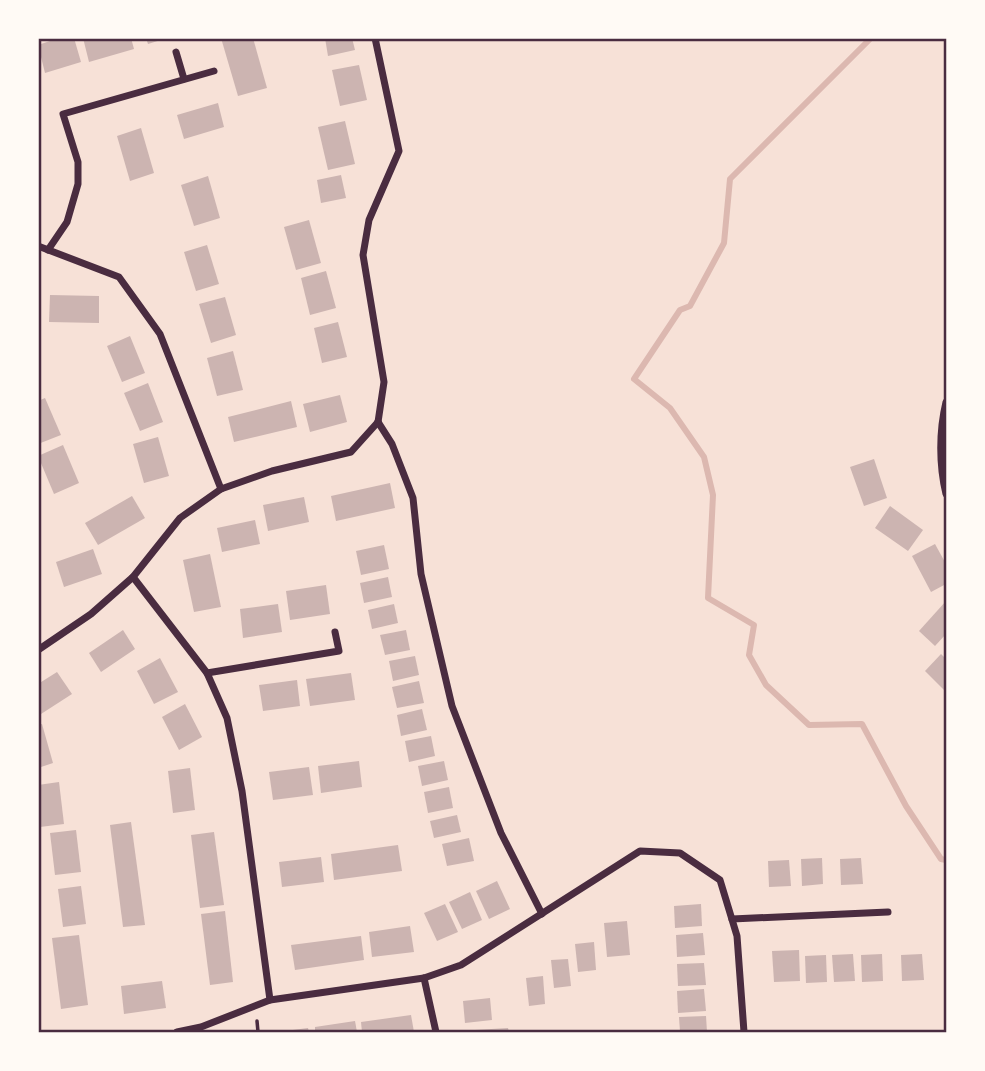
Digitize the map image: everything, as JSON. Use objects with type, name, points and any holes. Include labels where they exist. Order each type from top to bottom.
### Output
[{"type":"street","points":[[38,650],[91,614],[132,578],[180,518],[221,489],[272,471],[351,452],[378,422],[384,382],[363,255],[369,220],[399,151],[375,38]]},
{"type":"street","points":[[176,52],[184,79]]},
{"type":"street","points":[[48,250],[66,222],[78,184],[78,162],[63,114],[214,71]]},
{"type":"street","points":[[38,246],[119,277],[160,334],[221,489]]},
{"type":"street","points":[[947,402],[943,416],[947,494]]},
{"type":"street","points":[[378,422],[392,444],[412,498],[421,574],[452,706],[501,833],[542,914]]},
{"type":"street","points":[[132,578],[207,673],[227,718],[242,791],[270,1000]]},
{"type":"street","points":[[207,673],[339,651],[335,632]]},
{"type":"street","points":[[177,1032],[201,1027],[270,1000],[424,978],[461,965],[640,851],[680,852],[720,880],[737,936],[744,1032]]},
{"type":"street","points":[[732,919],[888,912]]},
{"type":"street","points":[[424,978],[436,1032]]},
{"type":"building","points":[[59,38],[74,38],[81,62],[45,73],[38,45]]},
{"type":"building","points":[[83,38],[131,38],[134,49],[89,62]]},
{"type":"building","points":[[146,38],[164,38],[164,39],[148,44]]},
{"type":"building","points":[[221,38],[253,38],[267,88],[238,96]]},
{"type":"building","points":[[325,38],[352,38],[355,50],[328,56]]},
{"type":"building","points":[[359,65],[367,100],[340,106],[332,70]]},
{"type":"building","points":[[218,103],[224,127],[184,139],[177,115]]},
{"type":"building","points":[[345,121],[355,164],[328,170],[318,127]]},
{"type":"building","points":[[141,128],[154,173],[130,181],[117,136]]},
{"type":"building","points":[[341,175],[346,198],[321,203],[317,180]]},
{"type":"building","points":[[208,176],[220,218],[194,226],[181,185]]},
{"type":"building","points":[[309,220],[321,263],[296,270],[284,227]]},
{"type":"building","points":[[207,245],[219,284],[196,291],[184,252]]},
{"type":"building","points":[[326,271],[336,308],[310,315],[301,278]]},
{"type":"building","points":[[50,295],[99,296],[99,323],[49,322]]},
{"type":"building","points":[[225,297],[236,335],[211,343],[199,304]]},
{"type":"building","points":[[338,322],[347,357],[322,363],[314,328]]},
{"type":"building","points":[[130,336],[145,373],[122,382],[107,346]]},
{"type":"building","points":[[233,351],[243,390],[217,396],[207,358]]},
{"type":"building","points":[[148,383],[163,422],[140,431],[124,393]]},
{"type":"building","points":[[340,395],[347,422],[310,432],[303,404]]},
{"type":"building","points":[[45,398],[61,435],[38,444],[38,401]]},
{"type":"building","points":[[291,401],[297,427],[234,442],[228,417]]},
{"type":"building","points":[[158,437],[169,476],[144,483],[133,444]]},
{"type":"building","points":[[63,445],[79,483],[54,494],[38,456]]},
{"type":"building","points":[[874,459],[887,498],[864,506],[850,467]]},
{"type":"building","points":[[390,483],[395,508],[336,521],[331,496]]},
{"type":"building","points":[[132,496],[145,518],[98,545],[85,523]]},
{"type":"building","points":[[304,497],[309,522],[268,531],[263,505]]},
{"type":"building","points":[[890,506],[923,530],[908,551],[875,528]]},
{"type":"building","points":[[255,520],[260,544],[222,552],[217,528]]},
{"type":"building","points":[[935,544],[946,564],[946,584],[931,592],[912,556]]},
{"type":"building","points":[[384,545],[389,569],[361,575],[356,551]]},
{"type":"building","points":[[93,549],[102,574],[64,587],[56,562]]},
{"type":"building","points":[[210,554],[221,607],[194,612],[183,560]]},
{"type":"building","points":[[388,577],[392,597],[364,603],[360,583]]},
{"type":"building","points":[[326,585],[330,614],[290,620],[286,591]]},
{"type":"building","points":[[946,601],[946,634],[935,646],[919,631]]},
{"type":"building","points":[[278,604],[282,632],[243,638],[240,609]]},
{"type":"building","points":[[394,604],[398,623],[372,629],[368,610]]},
{"type":"building","points":[[123,630],[135,649],[101,672],[89,653]]},
{"type":"building","points":[[406,630],[410,650],[385,655],[380,635]]},
{"type":"building","points":[[941,654],[946,659],[946,692],[925,671]]},
{"type":"building","points":[[415,656],[419,675],[393,681],[389,661]]},
{"type":"building","points":[[160,658],[178,692],[154,704],[137,671]]},
{"type":"building","points":[[57,672],[72,694],[41,714],[38,710],[38,684]]},
{"type":"building","points":[[351,673],[355,700],[310,706],[306,679]]},
{"type":"building","points":[[297,680],[300,706],[263,711],[259,685]]},
{"type":"building","points":[[419,681],[424,703],[397,708],[392,687]]},
{"type":"building","points":[[185,704],[202,737],[179,750],[162,717]]},
{"type":"building","points":[[422,709],[427,730],[401,736],[397,715]]},
{"type":"building","points":[[42,724],[53,763],[38,768],[38,725]]},
{"type":"building","points":[[431,736],[435,756],[409,762],[405,741]]},
{"type":"building","points":[[359,761],[362,787],[321,793],[318,766]]},
{"type":"building","points":[[444,761],[448,780],[422,786],[418,766]]},
{"type":"building","points":[[309,767],[313,795],[273,800],[269,772]]},
{"type":"building","points":[[190,768],[195,810],[173,813],[168,771]]},
{"type":"building","points":[[59,782],[64,824],[40,827],[38,785]]},
{"type":"building","points":[[449,787],[453,808],[428,813],[424,792]]},
{"type":"building","points":[[457,815],[461,832],[434,838],[430,821]]},
{"type":"building","points":[[131,822],[145,925],[123,927],[110,825]]},
{"type":"building","points":[[76,830],[81,872],[55,875],[50,833]]},
{"type":"building","points":[[214,832],[224,905],[200,908],[191,835]]},
{"type":"building","points":[[469,838],[474,861],[447,866],[442,844]]},
{"type":"building","points":[[398,845],[402,871],[334,880],[331,854]]},
{"type":"building","points":[[321,857],[324,882],[282,887],[279,862]]},
{"type":"building","points":[[822,858],[823,884],[802,886],[801,859]]},
{"type":"building","points":[[861,858],[863,884],[841,885],[840,859]]},
{"type":"building","points":[[789,860],[791,886],[769,887],[768,861]]},
{"type":"building","points":[[497,881],[510,909],[489,919],[476,891]]},
{"type":"building","points":[[81,886],[86,924],[63,927],[58,889]]},
{"type":"building","points":[[470,892],[482,920],[462,929],[449,902]]},
{"type":"building","points":[[445,904],[458,932],[437,941],[424,913]]},
{"type":"building","points":[[701,904],[702,926],[675,928],[674,906]]},
{"type":"building","points":[[225,911],[233,982],[210,985],[201,914]]},
{"type":"building","points":[[627,921],[630,955],[607,957],[604,923]]},
{"type":"building","points":[[410,926],[414,952],[372,957],[369,932]]},
{"type":"building","points":[[703,933],[705,955],[677,957],[676,935]]},
{"type":"building","points":[[79,935],[88,1005],[61,1009],[52,938]]},
{"type":"building","points":[[361,936],[364,960],[295,970],[291,945]]},
{"type":"building","points":[[594,942],[596,970],[578,972],[575,944]]},
{"type":"building","points":[[799,950],[800,981],[774,982],[772,951]]},
{"type":"building","points":[[853,954],[855,981],[834,982],[832,955]]},
{"type":"building","points":[[882,954],[883,981],[862,982],[861,955]]},
{"type":"building","points":[[922,954],[924,980],[902,981],[901,955]]},
{"type":"building","points":[[826,955],[827,982],[806,983],[805,956]]},
{"type":"building","points":[[568,959],[571,986],[554,988],[551,960]]},
{"type":"building","points":[[704,963],[706,985],[678,986],[677,964]]},
{"type":"building","points":[[543,976],[545,1004],[529,1006],[526,978]]},
{"type":"building","points":[[162,981],[166,1008],[124,1014],[121,986]]},
{"type":"building","points":[[704,989],[706,1011],[678,1013],[677,991]]},
{"type":"building","points":[[490,998],[492,1020],[465,1023],[463,1001]]},
{"type":"building","points":[[411,1015],[414,1032],[362,1032],[361,1022]]},
{"type":"building","points":[[706,1016],[707,1032],[680,1032],[679,1017]]},
{"type":"building","points":[[355,1021],[357,1032],[315,1032],[315,1027]]},
{"type":"building","points":[[308,1028],[309,1032],[285,1032],[285,1031]]},
{"type":"building","points":[[508,1028],[509,1032],[475,1032],[475,1030]]},
{"type":"waterway","points":[[871,38],[730,179],[724,243],[690,306],[680,310],[634,379],[670,408],[704,457],[713,495],[708,598],[754,625],[749,655],[766,685],[809,725],[862,724],[906,806],[941,859],[946,860]]}]
